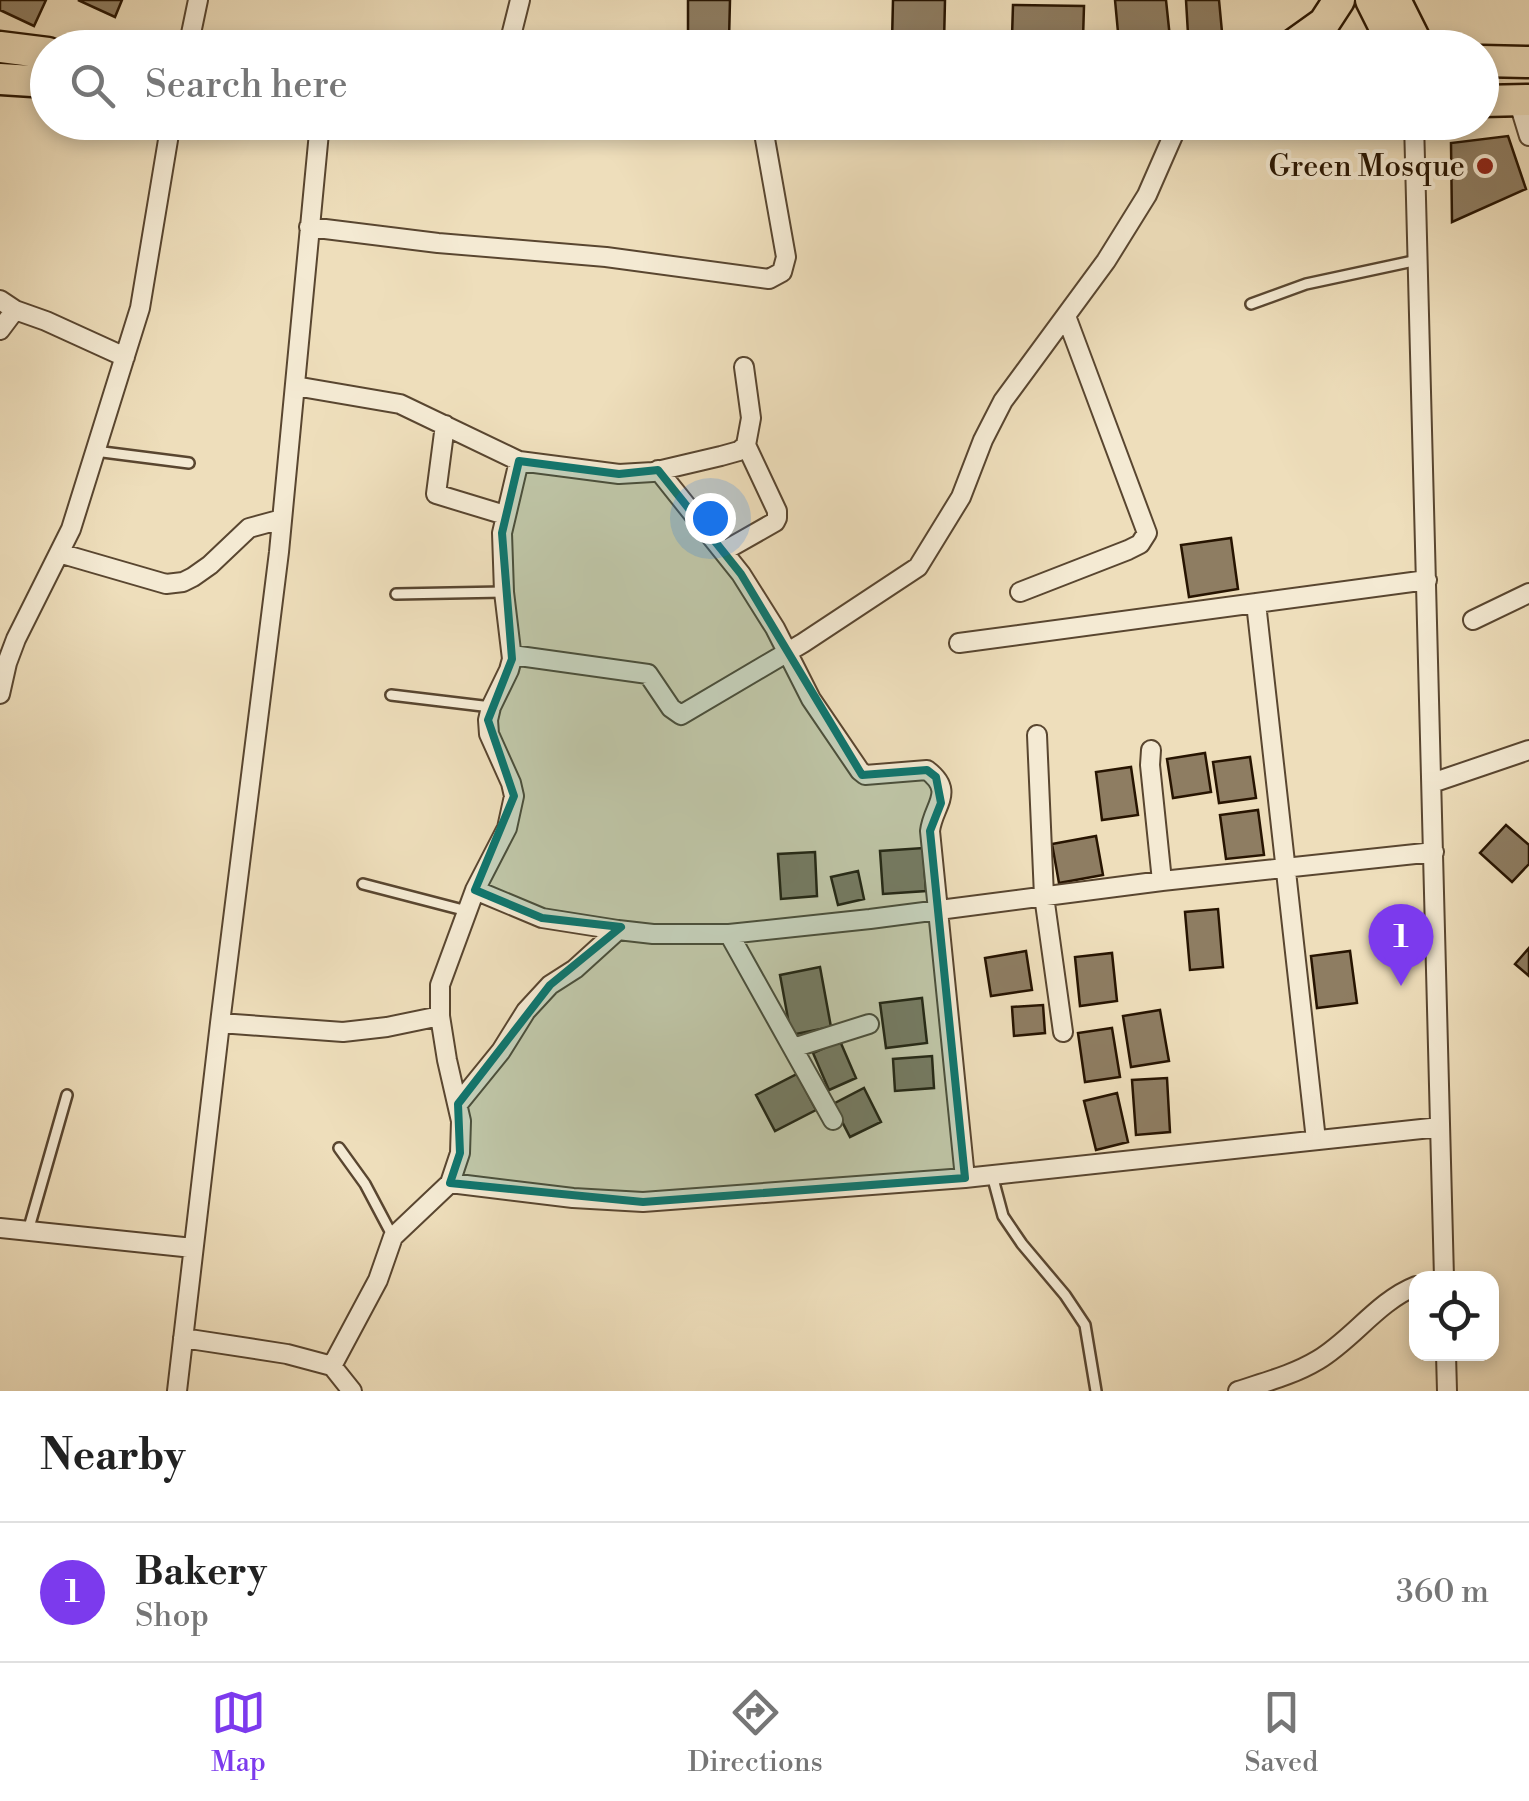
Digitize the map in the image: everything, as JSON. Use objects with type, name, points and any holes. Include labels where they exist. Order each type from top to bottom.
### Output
[{"type":"main road","points":[[1314,30],[1324,23],[1339,0]]},
{"type":"main road","points":[[1371,0],[1387,30]]},
{"type":"main road","points":[[1395,0],[1410,30]]},
{"type":"main road","points":[[0,48],[30,51]]},
{"type":"main road","points":[[1499,61],[1529,62]]},
{"type":"main road","points":[[0,78],[30,80]]},
{"type":"street","points":[[192,30],[198,0]]},
{"type":"street","points":[[512,30],[520,0]]},
{"type":"street","points":[[1524,100],[1529,136]]},
{"type":"street","points":[[0,694],[8,637],[71,529],[140,308],[168,140]]},
{"type":"street","points":[[177,1391],[282,520],[318,140]]},
{"type":"street","points":[[310,228],[606,257],[769,279],[782,272],[786,257],[765,140]]},
{"type":"street","points":[[512,655],[648,674],[672,708],[681,714],[788,653],[918,567],[960,497],[1003,402],[1106,261],[1147,195],[1171,140]]},
{"type":"street","points":[[1414,140],[1444,1271]]},
{"type":"street","points":[[0,330],[8,305],[125,357]]},
{"type":"street","points":[[1020,592],[1128,550],[1140,544],[1146,533],[1066,316]]},
{"type":"street","points":[[724,551],[777,518],[746,445],[751,418],[744,367]]},
{"type":"street","points":[[294,386],[400,404],[519,461],[619,474],[721,456],[746,445]]},
{"type":"street","points":[[445,425],[436,494],[504,515]]},
{"type":"street","points":[[332,1366],[378,1280],[394,1238],[450,1184],[460,1153],[462,1121],[446,1060],[440,985],[475,890],[507,828],[514,796],[489,734],[488,720],[510,670],[512,655],[502,533],[519,461]]},
{"type":"street","points":[[658,470],[741,574],[811,699],[860,771],[865,775],[926,770],[942,788],[930,831],[965,1178]]},
{"type":"street","points":[[59,553],[166,584],[183,582],[210,566],[249,528],[282,520]]},
{"type":"street","points":[[959,642],[1427,580]]},
{"type":"street","points":[[1474,620],[1529,593]]},
{"type":"street","points":[[1256,603],[1316,1140]]},
{"type":"street","points":[[1036,735],[1044,896],[1063,1032]]},
{"type":"street","points":[[1151,750],[1162,881]]},
{"type":"street","points":[[1432,784],[1528,752]]},
{"type":"street","points":[[475,890],[542,918],[653,934],[730,934],[1434,852]]},
{"type":"street","points":[[458,1104],[501,1051],[526,1011],[550,985],[575,969],[618,930]]},
{"type":"street","points":[[730,934],[834,1120]]},
{"type":"street","points":[[220,1023],[343,1032],[440,1016]]},
{"type":"street","points":[[793,1048],[870,1024]]},
{"type":"street","points":[[450,1184],[643,1202],[965,1178],[1440,1127]]},
{"type":"street","points":[[0,1228],[193,1248]]},
{"type":"street","points":[[1238,1391],[1318,1360],[1387,1302],[1409,1290]]},
{"type":"street","points":[[182,1338],[287,1354],[332,1366],[352,1391]]},
{"type":"street","points":[[1446,1361],[1447,1391]]},
{"type":"lane","points":[[1251,304],[1306,284],[1418,260]]},
{"type":"lane","points":[[95,451],[189,462]]},
{"type":"lane","points":[[396,594],[504,592]]},
{"type":"lane","points":[[391,695],[491,707]]},
{"type":"lane","points":[[363,884],[467,912]]},
{"type":"lane","points":[[28,1231],[68,1095]]},
{"type":"lane","points":[[340,1148],[394,1238]]},
{"type":"lane","points":[[992,1175],[1003,1216],[1066,1294],[1085,1325],[1096,1391]]},
{"type":"highlighted area","points":[[519,461],[619,474],[658,470],[741,574],[862,775],[927,770],[936,777],[941,803],[930,831],[965,1178],[643,1202],[450,1183],[460,1153],[458,1104],[550,985],[621,927],[542,918],[475,890],[514,796],[488,720],[512,659],[502,533]]},
{"type":"building","points":[[0,0],[46,0],[34,26],[0,10]]},
{"type":"building","points":[[78,0],[122,0],[115,17]]},
{"type":"building","points":[[688,0],[730,0],[729,30],[688,30]]},
{"type":"building","points":[[893,0],[945,0],[944,30],[892,30]]},
{"type":"building","points":[[1115,0],[1166,0],[1169,30],[1118,30]]},
{"type":"building","points":[[1186,0],[1219,0],[1222,30],[1188,30]]},
{"type":"building","points":[[1013,5],[1084,6],[1083,30],[1012,30]]},
{"type":"building","name":"Green Mosque","points":[[1508,136],[1526,189],[1452,222],[1451,143]]},
{"type":"building","points":[[1231,538],[1238,589],[1189,597],[1181,545]]},
{"type":"building","points":[[1205,753],[1211,792],[1173,798],[1167,759]]},
{"type":"building","points":[[1250,757],[1256,798],[1219,803],[1213,762]]},
{"type":"building","points":[[1131,767],[1138,815],[1102,820],[1096,772]]},
{"type":"building","points":[[1258,810],[1264,855],[1226,859],[1220,815]]},
{"type":"building","points":[[1506,825],[1529,845],[1529,864],[1512,882],[1480,853]]},
{"type":"building","points":[[1096,836],[1103,875],[1059,883],[1052,844]]},
{"type":"building","points":[[923,848],[926,891],[883,894],[880,851]]},
{"type":"building","points":[[815,852],[817,896],[781,899],[778,854]]},
{"type":"building","points":[[858,871],[864,899],[838,905],[831,877]]},
{"type":"building","points":[[1218,909],[1223,967],[1190,970],[1185,912]]},
{"type":"building","points":[[1529,948],[1529,976],[1515,964]]},
{"type":"building","points":[[1026,951],[1032,990],[991,996],[985,958]]},
{"type":"building","points":[[1350,951],[1357,1003],[1317,1008],[1311,956]]},
{"type":"building","points":[[1112,953],[1117,1001],[1080,1006],[1075,957]]},
{"type":"building","points":[[820,967],[831,1027],[791,1035],[780,975]]},
{"type":"building","points":[[922,998],[927,1043],[886,1048],[880,1003]]},
{"type":"building","points":[[1043,1005],[1045,1033],[1014,1036],[1012,1007]]},
{"type":"building","points":[[1160,1010],[1169,1061],[1131,1067],[1123,1016]]},
{"type":"building","points":[[1112,1028],[1120,1077],[1085,1082],[1078,1033]]},
{"type":"building","points":[[840,1041],[856,1078],[829,1090],[813,1053]]},
{"type":"building","points":[[932,1056],[934,1088],[895,1091],[893,1059]]},
{"type":"building","points":[[797,1074],[816,1110],[775,1131],[756,1095]]},
{"type":"building","points":[[1167,1078],[1170,1132],[1136,1135],[1132,1080]]},
{"type":"building","points":[[864,1088],[881,1122],[850,1137],[833,1104]]},
{"type":"building","points":[[1117,1093],[1128,1142],[1096,1150],[1084,1101]]},
{"type":"place","name":"Green Mosque","points":[[1485,166]]},
{"type":"place","name":"Bakery","points":[[1401,986]]}]
